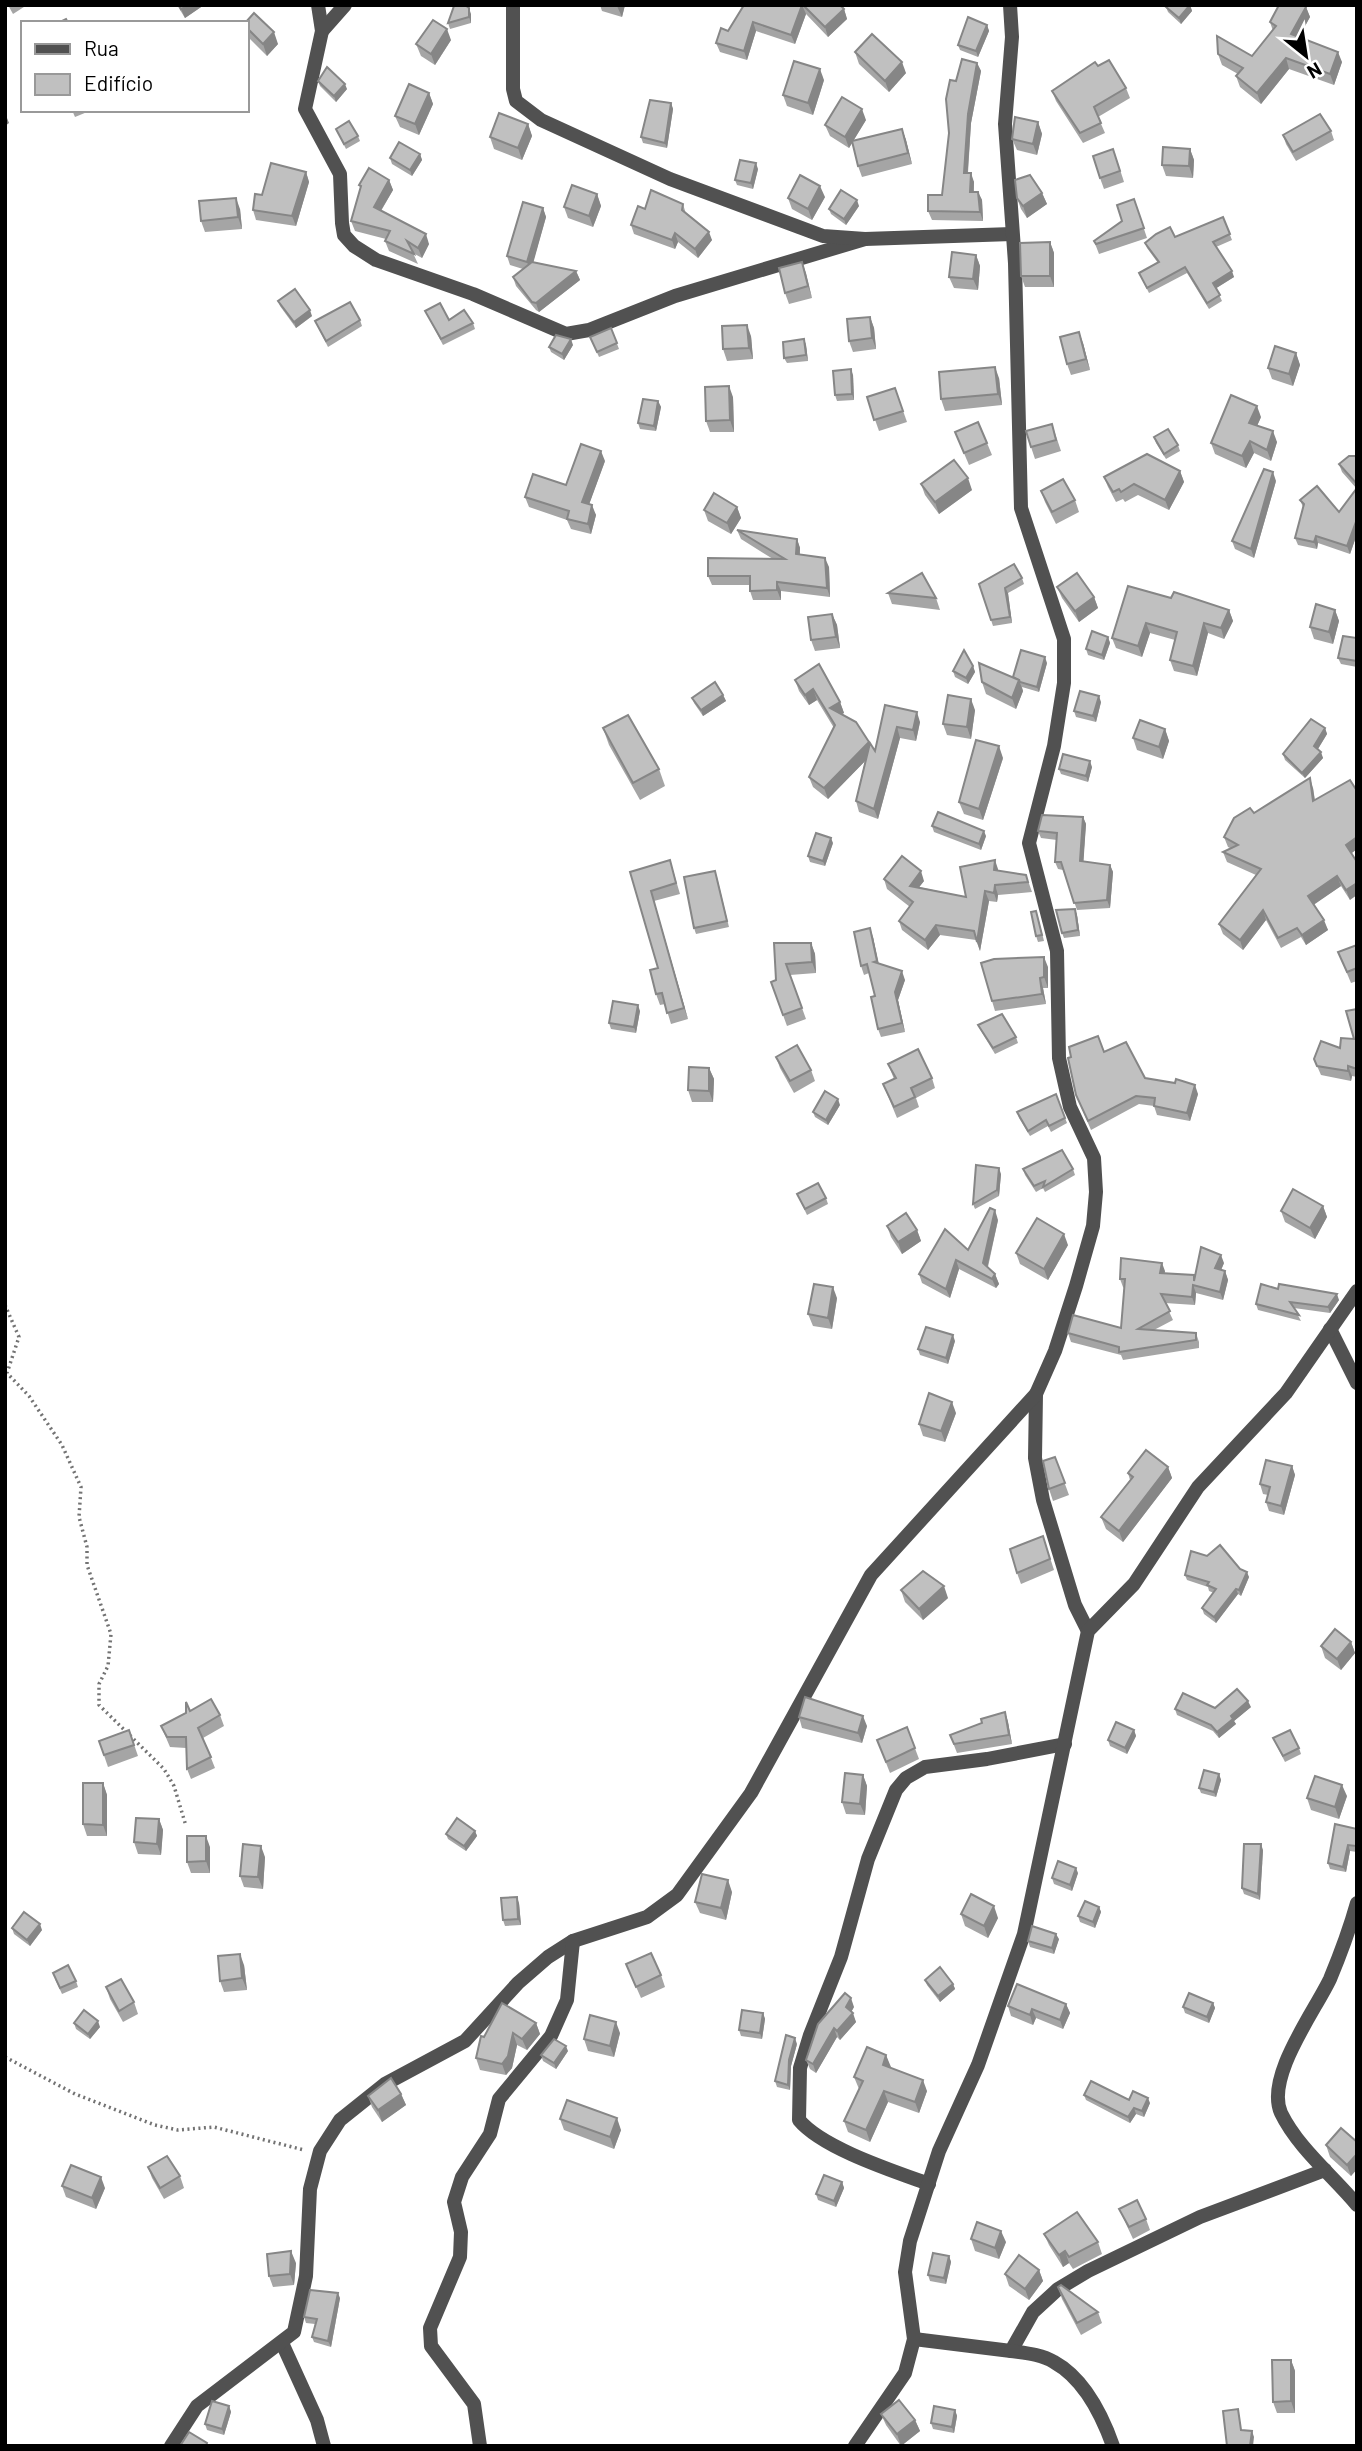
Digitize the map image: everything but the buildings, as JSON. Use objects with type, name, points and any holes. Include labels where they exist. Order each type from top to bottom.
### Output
[{"type":"street","points":[[318,5],[322,32],[305,109],[340,174],[344,235],[354,246],[376,260],[473,294],[548,329],[566,334],[589,330],[675,296],[865,239]]},
{"type":"street","points":[[322,32],[345,5]]},
{"type":"street","points":[[513,5],[513,89],[516,101],[527,111],[670,179],[776,221],[823,236],[865,239],[1012,234]]},
{"type":"street","points":[[171,2446],[197,2406],[294,2332],[306,2276],[310,2189],[320,2151],[340,2120],[360,2101],[465,2041],[518,1983],[573,1941],[647,1917],[677,1895],[751,1793],[871,1575],[1036,1394],[1055,1351],[1093,1226],[1096,1192],[1094,1158],[1070,1107],[1059,1058],[1057,951],[1030,844],[1058,721],[1064,682],[1064,639],[1021,509],[1012,234],[1005,124],[1012,37],[1010,5]]},
{"type":"street","points":[[855,2446],[905,2373],[914,2339],[905,2272],[910,2241],[939,2151],[978,2066],[1024,1934],[1065,1744],[1071,1699],[1088,1631],[1134,1584],[1186,1502],[1286,1393],[1357,1291]]},
{"type":"street","points":[[1330,1329],[1357,1383]]},
{"type":"street","points":[[1036,1394],[1035,1458],[1043,1500],[1075,1605],[1088,1631]]},
{"type":"street","points":[[929,2184],[871,2163],[804,2126],[797,2111],[798,2086],[810,2035],[841,1957],[868,1859],[896,1790],[906,1778],[925,1767],[987,1759],[1065,1744]]},
{"type":"street","points":[[1357,1903],[1330,1979],[1290,2053],[1279,2096],[1280,2111],[1285,2119],[1357,2205]]},
{"type":"street","points":[[480,2446],[474,2404],[431,2346],[430,2328],[460,2257],[461,2232],[454,2202],[462,2176],[490,2134],[499,2099],[551,2036],[567,2000],[573,1941]]},
{"type":"street","points":[[1011,2351],[1033,2312],[1058,2289],[1088,2271],[1200,2217],[1325,2169]]},
{"type":"street","points":[[914,2339],[1011,2351],[1054,2361],[1074,2377],[1093,2404],[1114,2446]]},
{"type":"street","points":[[282,2343],[317,2420],[324,2446]]},
{"type":"path","points":[[5,1306],[19,1337],[7,1373],[29,1396],[62,1445],[81,1487],[79,1517],[87,1547],[87,1565],[111,1634],[108,1666],[99,1684],[99,1705],[164,1769],[174,1786],[186,1826]]},
{"type":"path","points":[[5,2057],[75,2094],[155,2125],[178,2130],[214,2127],[243,2132],[294,2149],[320,2151]]}]
